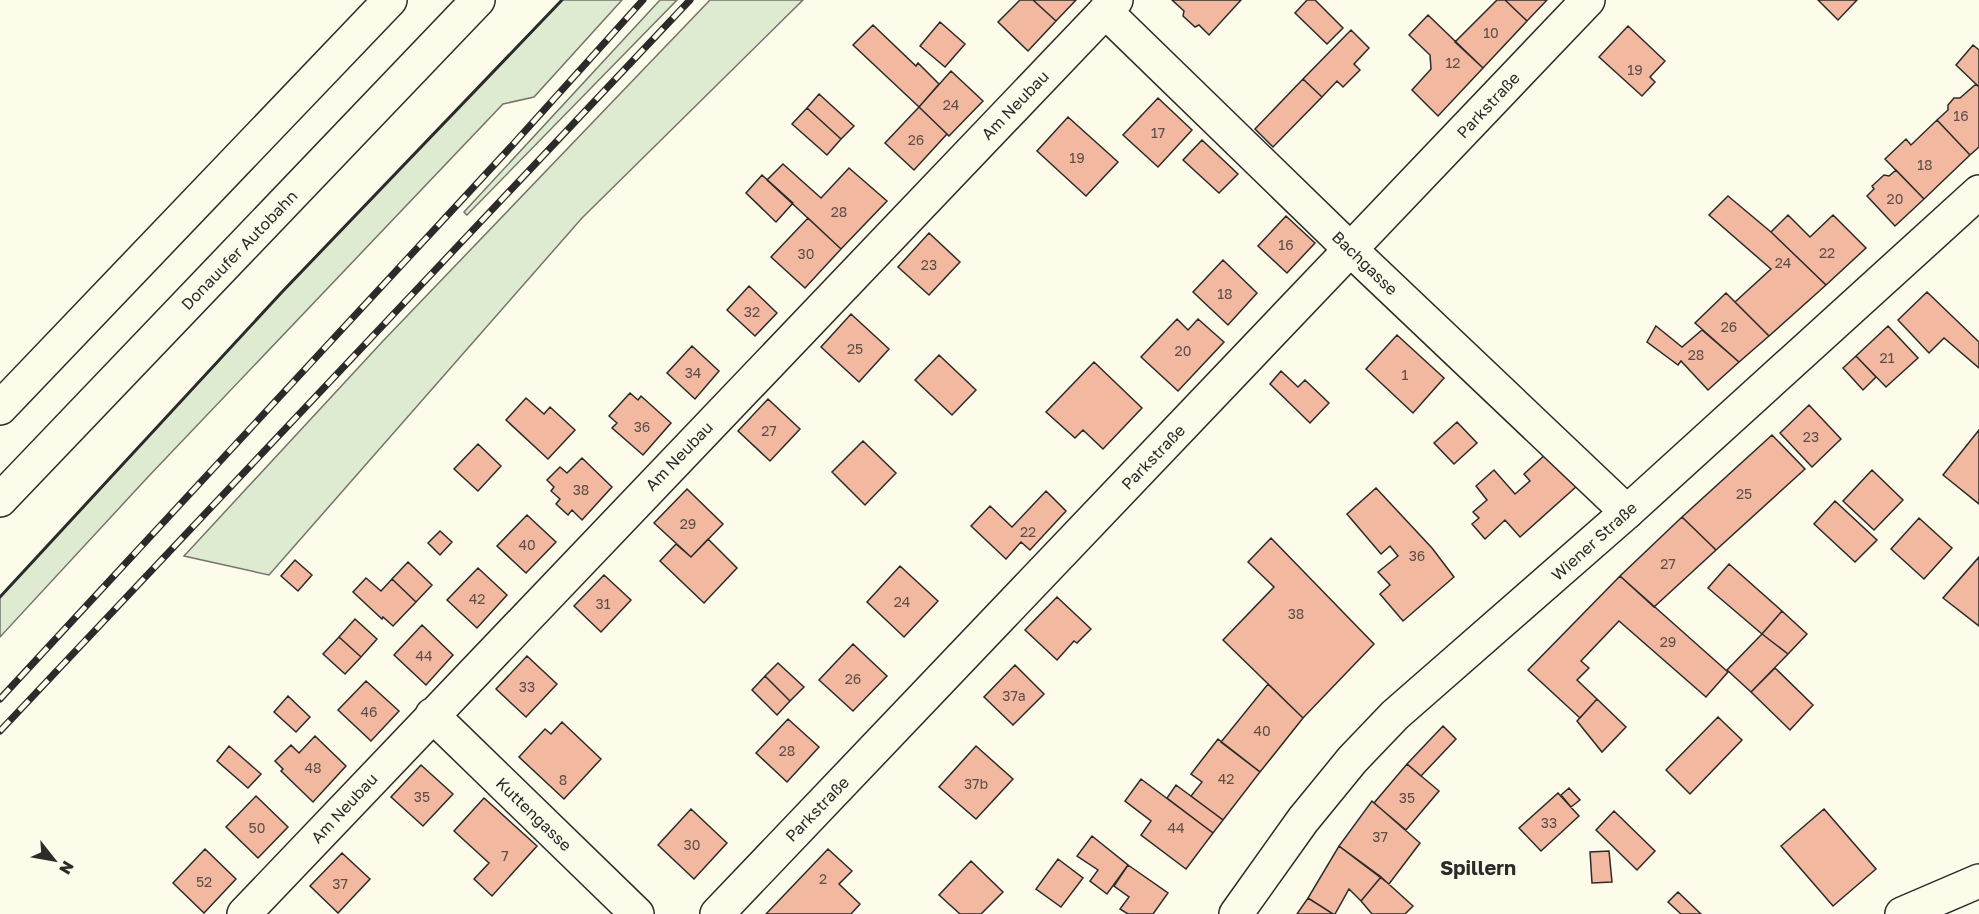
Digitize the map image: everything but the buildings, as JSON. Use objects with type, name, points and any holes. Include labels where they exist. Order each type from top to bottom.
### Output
[{"type":"main road","points":[[0,408],[390,0]]},
{"type":"main road","name":"Donauufer Autobahn","points":[[0,500],[478,0]]},
{"type":"main road","name":"Parkstraße","points":[[717,914],[1588,0]]},
{"type":"main road","name":"Bachgasse","points":[[1111,6],[1351,250],[1628,512]]},
{"type":"main road","name":"Am Neubau","points":[[244,914],[1111,6]]},
{"type":"main road","name":"Wiener Straße","points":[[1236,914],[1303,820],[1352,760],[1388,723],[1628,512],[1979,192]]},
{"type":"main road","name":"Kuttengasse","points":[[432,715],[637,914]]},
{"type":"main road","points":[[1902,914],[1979,880]]},
{"type":"green space","points":[[562,0],[622,0],[534,97],[503,104],[147,478],[0,637],[0,597],[282,292]]},
{"type":"green space","points":[[660,0],[677,0],[467,215],[464,212]]},
{"type":"green space","points":[[710,0],[803,0],[582,218],[269,575],[184,556],[383,341]]},
{"type":"railway","points":[[0,699],[507,151],[643,0]]},
{"type":"railway","points":[[0,731],[690,0]]},
{"type":"wall","points":[[0,597],[282,292],[562,0]]},
{"type":"district","name":"Spillern","points":[[1478,867]]}]
